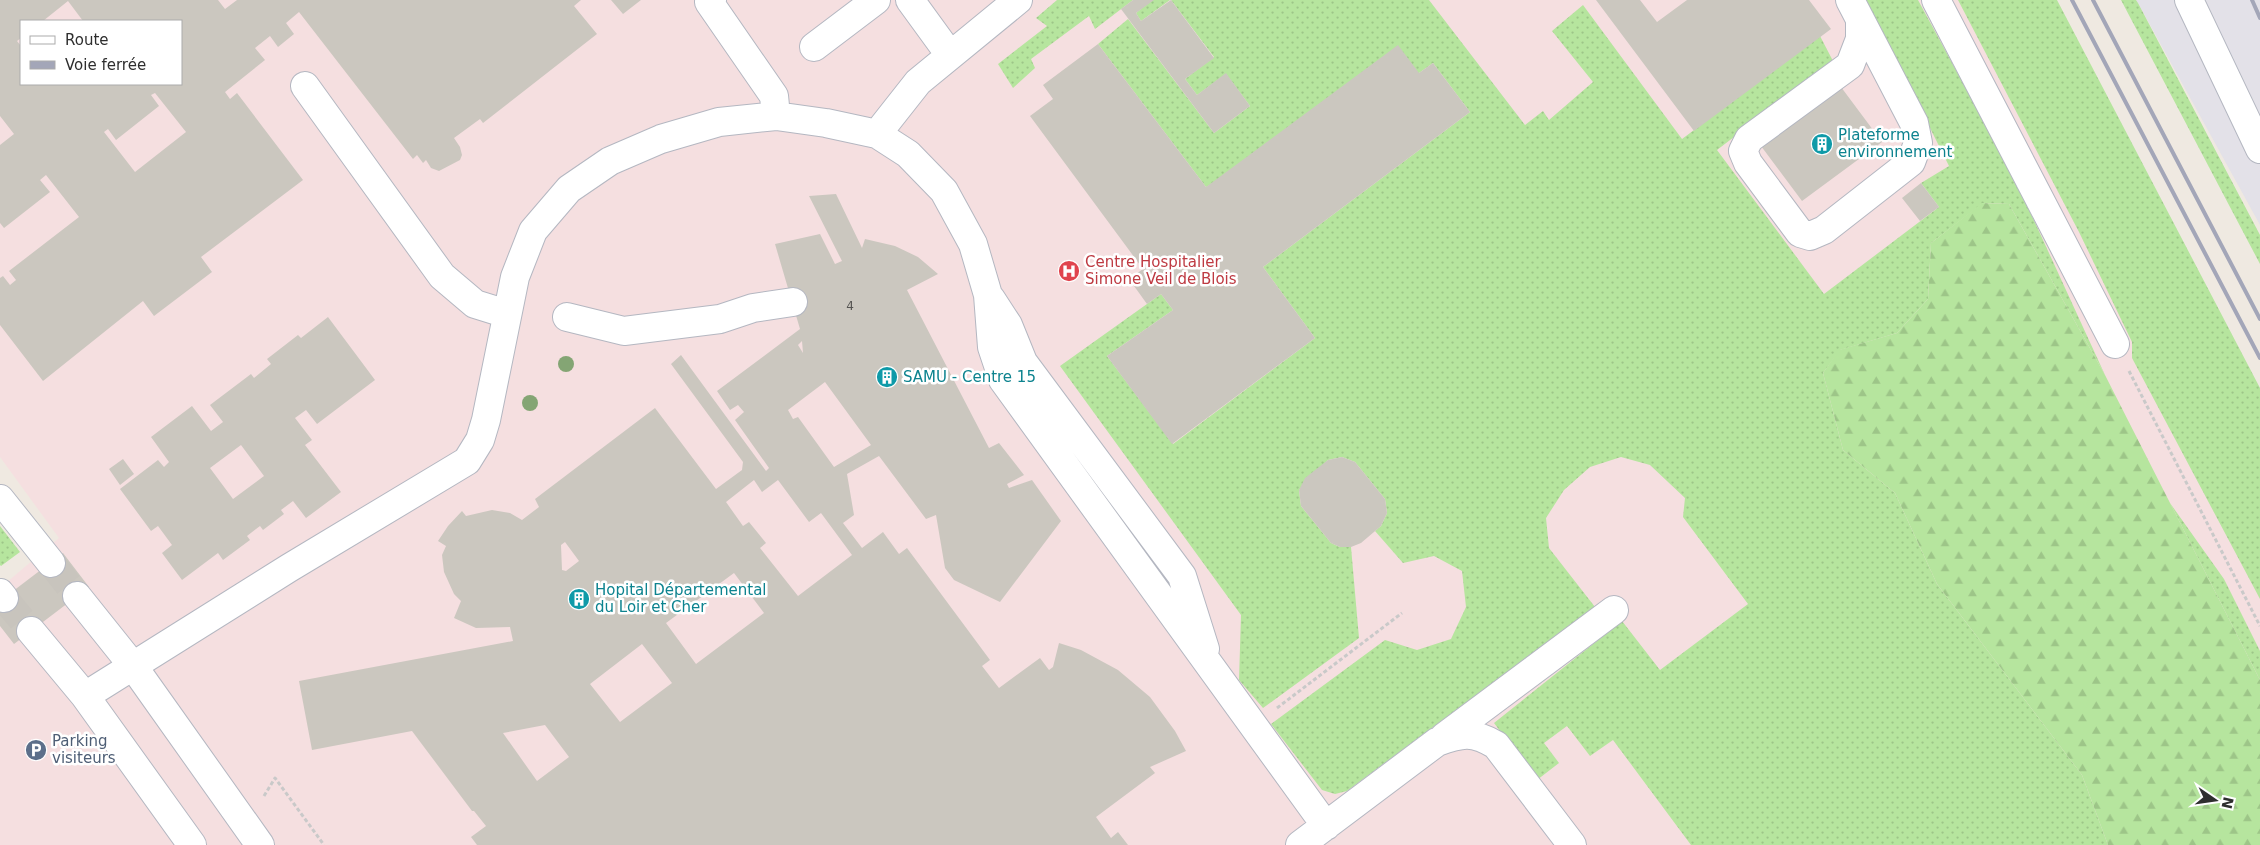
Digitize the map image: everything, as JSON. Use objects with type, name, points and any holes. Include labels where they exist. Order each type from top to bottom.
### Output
[{"type":"street","points":[[814,47],[876,0]]},
{"type":"street","points":[[910,0],[950,55]]},
{"type":"street","points":[[877,134],[918,82],[1018,0]]},
{"type":"street","points":[[1936,0],[2115,344]]},
{"type":"street","points":[[2189,0],[2260,149]]},
{"type":"street","points":[[709,1],[774,96],[776,116]]},
{"type":"street","points":[[1855,10],[1914,123],[1918,143],[1911,162],[1824,230],[1810,236],[1800,233],[1748,164],[1743,151],[1749,139],[1850,65],[1860,39],[1855,10]]},
{"type":"street","points":[[305,86],[442,276],[475,304],[507,314]]},
{"type":"street","points":[[85,696],[289,568],[467,461],[480,440],[486,420],[515,277],[533,231],[569,189],[610,161],[661,139],[719,122],[776,116],[826,123],[877,134],[908,154],[944,192],[974,244],[988,295],[992,347],[1003,380],[1326,826]]},
{"type":"street","points":[[567,317],[624,331],[720,320],[753,308],[792,302]]},
{"type":"street","points":[[0,499],[51,563]]},
{"type":"street","points":[[77,596],[133,666],[260,845]]},
{"type":"street","points":[[1300,845],[1614,610]]},
{"type":"street","points":[[31,631],[85,696],[192,845]]},
{"type":"street","points":[[1437,742],[1461,734],[1479,735],[1496,745],[1572,845]]},
{"type":"path","points":[[2115,344],[2260,626]]},
{"type":"path","points":[[1253,726],[1402,613]]},
{"type":"shaded area","name":"Centre Hospitalier Simone Veil de Blois","points":[[0,0],[1993,0],[2260,496],[2260,845],[0,845],[0,588],[59,538],[0,457]]},
{"type":"shaded area","points":[[2136,0],[2260,0],[2260,225],[2138,3]]},
{"type":"green space","points":[[1057,0],[1133,0],[1095,29],[1089,16],[1031,59],[1035,68],[1013,88],[998,64],[1047,26],[1036,18]]},
{"type":"green space","points":[[1152,0],[1170,0],[1141,21],[1136,13]]},
{"type":"green space","points":[[1171,0],[1429,0],[1525,125],[1543,111],[1549,120],[1593,82],[1552,31],[1583,5],[1682,139],[1820,36],[1833,61],[1717,150],[1824,294],[1939,207],[1921,183],[1949,166],[1866,0],[1918,0],[2015,179],[2105,375],[2009,204],[1983,203],[1931,243],[1928,299],[1897,333],[1840,350],[1823,373],[1843,450],[1895,493],[1937,584],[2082,775],[2108,845],[1691,845],[1613,740],[1590,756],[1567,726],[1544,743],[1559,763],[1537,780],[1494,723],[1622,621],[1660,670],[1748,604],[1683,517],[1685,498],[1650,465],[1621,457],[1590,467],[1564,490],[1546,518],[1549,548],[1595,607],[1347,791],[1335,794],[1322,790],[1271,724],[1385,640],[1417,650],[1451,639],[1466,607],[1462,571],[1434,556],[1403,563],[1375,531],[1381,526],[1387,513],[1385,499],[1355,462],[1342,457],[1328,460],[1299,490],[1301,506],[1331,543],[1340,547],[1351,547],[1359,638],[1263,708],[1239,680],[1241,615],[1060,366],[1161,294],[1173,310],[1107,356],[1173,444],[1315,338],[1263,267],[1470,112],[1433,63],[1419,73],[1206,187],[1098,44],[1128,19],[1214,133],[1250,106],[1226,74],[1197,95],[1185,79],[1214,57]]},
{"type":"green space","points":[[1958,0],[2057,0],[2260,388],[2260,599],[2132,358],[2132,342],[2079,232]]},
{"type":"green space","points":[[2121,0],[2136,0],[2138,3],[2260,235],[2260,264]]},
{"type":"green space","points":[[1982,203],[2009,204],[2105,375],[2260,680],[2260,845],[2108,845],[2082,775],[1937,584],[1895,493],[1843,450],[1823,373],[1839,350],[1897,333],[1928,299],[1931,243]]},
{"type":"green space","points":[[2170,503],[2224,579],[2260,651],[2260,680]]},
{"type":"green space","points":[[0,526],[20,552],[1,566],[0,565]]},
{"type":"building","points":[[0,0],[218,0],[225,9],[237,0],[581,0],[574,6],[597,34],[483,123],[480,119],[454,138],[460,147],[462,155],[460,160],[439,171],[431,168],[426,160],[423,163],[417,155],[413,159],[299,12],[286,23],[294,34],[278,47],[270,36],[255,48],[265,60],[225,92],[230,99],[237,93],[303,180],[201,257],[212,272],[154,316],[143,301],[43,381],[0,325],[0,278],[3,276],[10,285],[16,280],[9,271],[79,217],[46,175],[40,180],[50,192],[4,228],[0,223],[0,145],[14,134],[0,116]],"holes":[[[155,93],[186,132],[135,172],[104,132],[108,129],[116,140],[159,106],[151,95]]]},
{"type":"building","points":[[611,0],[641,0],[623,14]]},
{"type":"building","points":[[1133,0],[1154,0],[1136,13],[1141,21],[1171,0],[1214,58],[1185,79],[1197,95],[1226,73],[1250,106],[1214,133],[1121,9]]},
{"type":"building","points":[[1596,0],[1640,0],[1657,22],[1687,0],[1809,0],[1831,29],[1694,131]]},
{"type":"building","points":[[1098,44],[1206,187],[1398,45],[1419,73],[1433,63],[1470,112],[1263,267],[1315,338],[1172,444],[1107,356],[1173,310],[1161,294],[1147,304],[1129,279],[1143,269],[1030,116],[1053,99],[1043,85]]},
{"type":"building","name":"Plateforme environnement","points":[[1841,87],[1882,142],[1802,201],[1761,146]]},
{"type":"building","points":[[1921,183],[1939,207],[1920,221],[1902,198]]},
{"type":"building","name":"Hopital Départemental du Loir et Cher","points":[[836,194],[862,248],[865,239],[895,246],[918,257],[938,274],[907,290],[989,448],[999,443],[1024,475],[1007,484],[1009,488],[1032,480],[1061,521],[1000,602],[954,580],[945,568],[936,515],[926,519],[879,456],[847,474],[854,515],[843,523],[862,548],[883,532],[899,554],[907,548],[990,660],[982,666],[999,688],[1040,658],[1049,670],[1053,667],[1059,643],[1081,650],[1118,670],[1150,697],[1175,731],[1186,751],[1150,767],[1155,773],[1096,817],[1111,838],[1118,832],[1128,845],[477,845],[471,837],[486,826],[472,811],[412,731],[312,750],[299,681],[513,641],[510,627],[476,628],[454,618],[461,601],[454,594],[444,572],[442,555],[446,546],[438,541],[448,526],[462,511],[466,516],[492,510],[510,513],[522,520],[539,507],[535,499],[655,408],[716,489],[742,470],[743,462],[671,364],[681,355],[766,471],[769,468],[735,420],[744,412],[738,405],[730,410],[717,391],[800,329],[775,244],[820,234],[835,264],[842,261],[809,196]],"holes":[[[802,341],[803,353],[798,345]],[[825,382],[871,445],[834,467],[798,417],[793,419],[788,410]],[[754,480],[762,492],[778,480],[809,522],[821,513],[852,555],[798,596],[760,548],[766,543],[749,522],[743,526],[726,502]],[[565,542],[579,561],[566,571],[562,570],[561,545]],[[734,573],[764,613],[696,664],[666,623]],[[642,644],[672,683],[620,722],[590,684]],[[545,725],[569,757],[537,781],[503,733]]]},
{"type":"building","points":[[328,317],[375,380],[317,424],[306,410],[295,418],[312,440],[305,445],[341,492],[306,518],[293,501],[281,510],[284,514],[263,530],[260,526],[247,536],[250,540],[223,560],[218,553],[182,580],[162,553],[172,545],[158,526],[151,531],[120,489],[158,460],[164,467],[169,462],[151,437],[192,406],[211,431],[223,422],[210,405],[251,374],[254,378],[271,364],[267,359],[298,335],[301,338]],"holes":[[[241,445],[264,476],[233,499],[210,468]]]},
{"type":"building","points":[[1342,457],[1355,462],[1385,499],[1387,513],[1381,526],[1361,543],[1351,547],[1340,547],[1331,543],[1301,506],[1299,490],[1305,478],[1328,460]]},
{"type":"building","points":[[123,459],[134,474],[120,485],[109,469]]},
{"type":"building","points":[[63,553],[89,587],[14,644],[0,626],[0,601]]},
{"type":"tunnel","points":[[51,563],[77,596]]},
{"type":"tunnel","points":[[4,598],[31,631]]},
{"type":"railway","points":[[2072,0],[2260,358]]},
{"type":"railway","points":[[2093,0],[2260,319]]},
{"type":"railway","points":[[2252,0],[2260,18]]},
{"type":"place","name":"Plateforme environnement","points":[[1822,144]]},
{"type":"place","name":"Centre Hospitalier Simone Veil de Blois","points":[[1069,271]]},
{"type":"place","name":"SAMU - Centre 15","points":[[887,377]]},
{"type":"place","name":"Hopital Départemental du Loir et Cher","points":[[579,599]]},
{"type":"place","name":"Parking visiteurs","points":[[36,750]]}]
